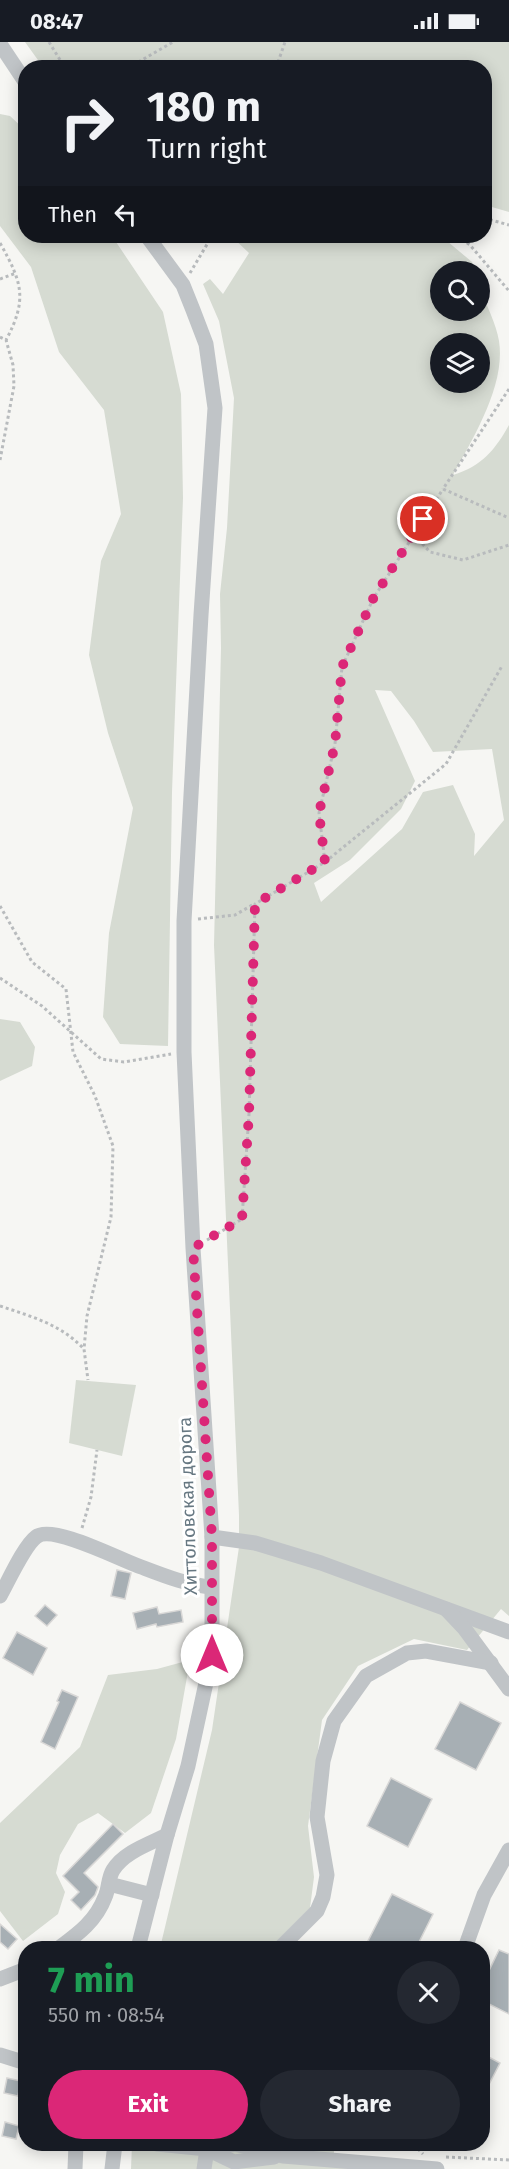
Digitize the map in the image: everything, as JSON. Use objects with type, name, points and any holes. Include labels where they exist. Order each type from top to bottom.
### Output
[{"type":"street","points":[[0,44],[18,71]]},
{"type":"street","name":"Хиттоловская дорога","points":[[140,1941],[167,1835],[188,1766],[212,1655],[212,1537],[193,1248],[184,1052],[184,921],[215,408],[206,344],[183,285],[152,243]]},
{"type":"street","points":[[0,1596],[29,1545],[36,1536],[45,1533],[78,1541],[146,1569],[196,1586],[211,1587]]},
{"type":"street","points":[[212,1537],[255,1543],[321,1563],[444,1606],[509,1632]]},
{"type":"street","points":[[444,1606],[464,1628],[509,1689]]},
{"type":"street","points":[[287,1941],[317,1911],[323,1897],[327,1875],[316,1816],[323,1761],[333,1721],[366,1676],[406,1653],[426,1651],[491,1664]]},
{"type":"street","points":[[69,1941],[93,1920],[105,1898],[112,1870],[130,1853],[167,1835]]},
{"type":"street","points":[[468,1941],[484,1895],[509,1850]]},
{"type":"street","points":[[109,1884],[152,1895]]},
{"type":"street","points":[[0,1979],[18,1972]]},
{"type":"street","points":[[0,2055],[18,2061]]},
{"type":"street","points":[[75,2169],[76,2151]]},
{"type":"street","points":[[112,2169],[114,2151]]},
{"type":"street","points":[[204,2169],[207,2151]]},
{"type":"street","points":[[263,2151],[283,2156],[364,2166],[437,2169]]},
{"type":"path","points":[[49,42],[60,60]]},
{"type":"path","points":[[142,60],[173,42]]},
{"type":"path","points":[[279,60],[285,42]]},
{"type":"path","points":[[492,220],[509,225]]},
{"type":"path","points":[[0,243],[16,273],[21,294],[13,328],[6,340]]},
{"type":"path","points":[[183,285],[208,243]]},
{"type":"path","points":[[467,243],[509,291]]},
{"type":"path","points":[[0,279],[16,273]]},
{"type":"path","points":[[0,337],[6,340],[14,365],[14,387],[0,460]]},
{"type":"path","points":[[325,862],[319,813],[335,744],[342,667],[373,599],[509,389]]},
{"type":"path","points":[[443,489],[509,518]]},
{"type":"path","points":[[414,535],[430,552],[463,560],[509,545]]},
{"type":"path","points":[[184,921],[235,915],[325,862],[446,764],[502,666]]},
{"type":"path","points":[[193,1248],[242,1219],[249,1114],[255,904]]},
{"type":"path","points":[[0,906],[32,962],[66,989],[73,1052],[95,1095],[113,1146],[111,1217],[87,1316],[84,1349],[88,1380]]},
{"type":"path","points":[[0,978],[42,1006],[101,1059],[123,1062],[184,1052]]},
{"type":"path","points":[[0,1306],[46,1322],[72,1337],[84,1349]]},
{"type":"path","points":[[78,1541],[91,1497],[97,1450]]},
{"type":"shaded area","points":[[25,42],[509,42],[509,212],[492,207],[492,60],[38,60]]},
{"type":"shaded area","points":[[0,114],[10,116],[18,123],[18,243],[117,243],[163,312],[181,394],[183,498],[172,792],[168,1046],[120,1044],[103,1017],[109,933],[133,808],[108,733],[89,655],[101,561],[121,514],[104,410],[59,352],[31,267],[0,226]]},
{"type":"shaded area","points":[[238,243],[449,243],[471,261],[430,261],[430,321],[490,321],[490,313],[499,341],[500,358],[498,375],[486,411],[453,475],[472,467],[487,456],[509,425],[509,1616],[501,1609],[467,1650],[414,1639],[358,1666],[322,1720],[308,1826],[314,1877],[310,1908],[277,1941],[162,1941],[212,1730],[239,1547],[214,945],[221,648],[220,594],[227,528],[234,398],[219,321],[203,284],[210,279],[223,294],[249,253]],"holes":[[[375,690],[391,691],[414,721],[433,752],[492,749],[504,820],[474,856],[475,834],[453,785],[423,792],[402,829],[321,902],[314,883],[350,860],[401,809],[415,781]]]},
{"type":"shaded area","points":[[0,1019],[20,1022],[35,1047],[32,1066],[0,1081]]},
{"type":"shaded area","points":[[76,1380],[136,1385],[122,1456],[69,1443]]},
{"type":"shaded area","points":[[190,1660],[176,1739],[151,1813],[125,1833],[98,1813],[78,1824],[60,1855],[56,1873],[65,1892],[58,1914],[23,1941],[0,1911],[0,1823],[80,1747],[108,1675],[157,1669]]},
{"type":"shaded area","points":[[132,2151],[334,2151],[334,2165],[368,2169],[131,2169]]},
{"type":"building","points":[[117,1570],[131,1573],[125,1599],[111,1596]]},
{"type":"building","points":[[45,1605],[57,1615],[47,1626],[35,1616]]},
{"type":"building","points":[[157,1607],[159,1614],[181,1610],[183,1622],[157,1627],[156,1624],[137,1629],[133,1613]]},
{"type":"building","points":[[17,1632],[47,1648],[33,1675],[3,1658]]},
{"type":"building","points":[[62,1690],[78,1697],[55,1749],[41,1742]]},
{"type":"building","points":[[460,1702],[501,1723],[476,1770],[435,1749]]},
{"type":"building","points":[[391,1778],[432,1799],[408,1847],[367,1826]]},
{"type":"building","points":[[113,1824],[123,1834],[84,1873],[98,1887],[95,1895],[81,1910],[71,1900],[79,1892],[63,1876]]},
{"type":"building","points":[[392,1894],[433,1914],[420,1941],[368,1941]]},
{"type":"building","points":[[0,1924],[17,1939],[8,1949],[0,1942]]},
{"type":"building","points":[[499,1950],[509,1954],[509,2014],[490,2004],[490,1969]]},
{"type":"building","points":[[490,2058],[500,2063],[490,2082]]},
{"type":"building","points":[[7,2078],[18,2080],[18,2096],[4,2093]]},
{"type":"building","points":[[5,2122],[18,2126],[16,2139],[2,2136]]},
{"type":"route","points":[[212,1655],[212,1537],[193,1248],[242,1219],[249,1114],[255,904],[325,862],[319,813],[335,744],[342,667],[373,599],[423,519]]}]
